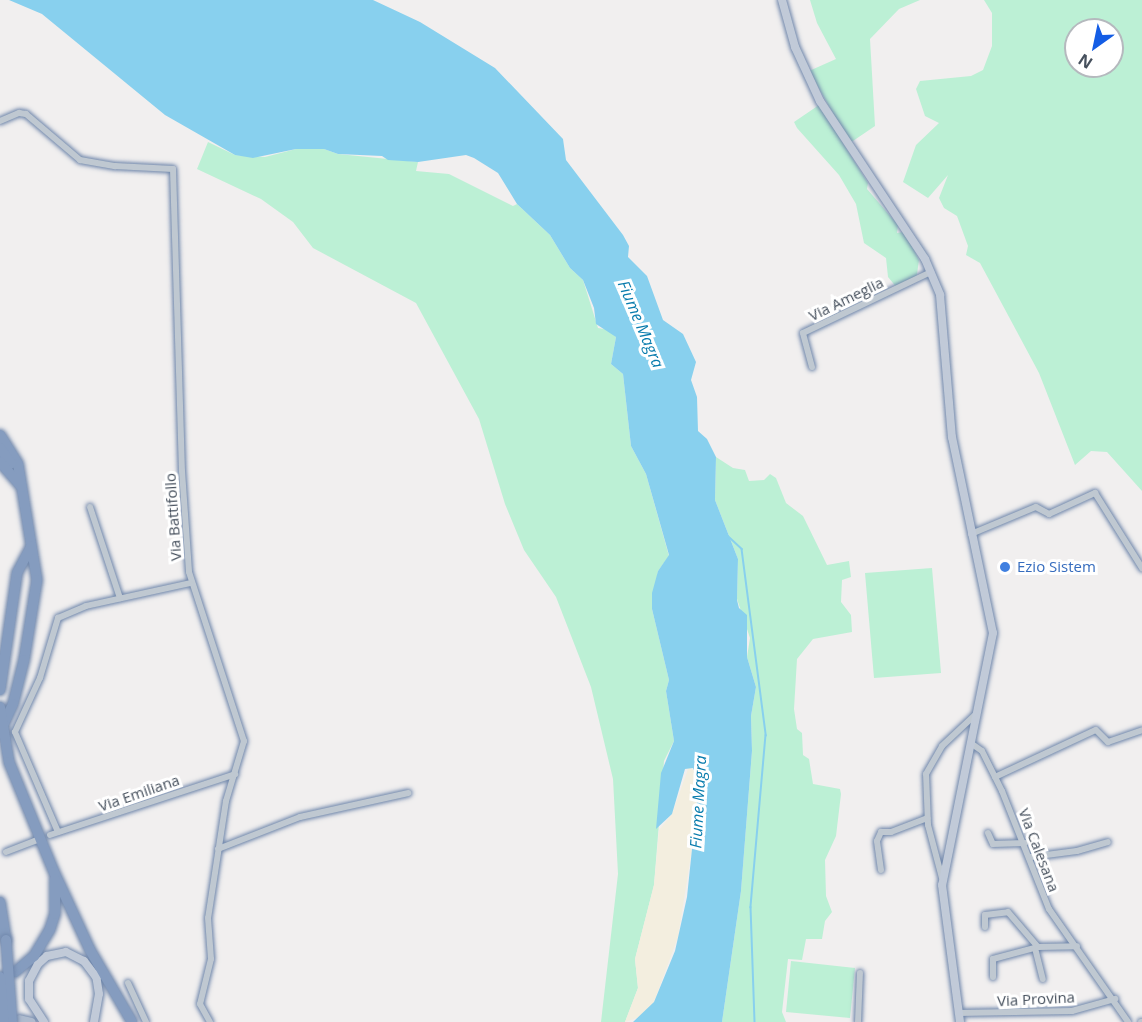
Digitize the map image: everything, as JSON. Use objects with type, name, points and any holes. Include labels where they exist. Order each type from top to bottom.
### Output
[{"type":"highway","points":[[0,435],[18,464],[37,580],[24,660],[13,704],[3,725]]},
{"type":"highway","points":[[0,448],[22,488]]},
{"type":"highway","points":[[0,462],[22,488]]},
{"type":"highway","points":[[0,690],[16,573],[31,547]]},
{"type":"highway","points":[[0,706],[9,762],[54,872],[90,951],[132,1022]]},
{"type":"highway","points":[[15,972],[34,956],[50,929],[55,914],[54,872]]},
{"type":"highway","points":[[0,902],[16,1020]]},
{"type":"highway","points":[[0,977],[4,1022]]},
{"type":"main road","points":[[782,0],[795,46],[826,112],[931,272],[942,311],[952,437],[993,633],[980,711],[942,878],[959,1017]]},
{"type":"main road","points":[[90,951],[97,978],[94,1022]]},
{"type":"main road","points":[[44,1022],[29,999],[29,981],[38,964],[47,956],[66,952],[84,961],[97,978]]},
{"type":"main road","points":[[16,1020],[31,1022]]},
{"type":"street","name":"Via Battifollo","points":[[0,121],[19,113],[26,114],[80,160],[116,166],[174,169],[182,471],[192,583],[230,704],[241,723],[244,741],[218,849],[208,918],[211,959],[200,1004],[203,1013],[200,1022]]},
{"type":"street","name":"Via Ameglia","points":[[812,367],[803,333],[931,272]]},
{"type":"street","points":[[971,534],[1036,507],[1049,514],[1095,493],[1142,568]]},
{"type":"street","points":[[90,507],[120,598]]},
{"type":"street","points":[[58,832],[17,742],[16,723],[40,678],[58,618],[86,606],[192,583]]},
{"type":"street","points":[[942,878],[927,818],[926,774],[930,762],[980,711]]},
{"type":"street","points":[[995,777],[1096,730],[1108,742],[1142,730]]},
{"type":"street","name":"Via Calesana","points":[[972,744],[982,751],[995,777],[1031,857],[1049,909],[1115,999],[1128,1022]]},
{"type":"street","name":"Via Emiliana","points":[[51,835],[235,774]]},
{"type":"street","points":[[218,849],[300,817],[408,793]]},
{"type":"street","points":[[881,870],[877,841],[881,832],[891,832],[927,818]]},
{"type":"street","points":[[988,833],[993,844],[1025,843]]},
{"type":"street","points":[[6,852],[37,840]]},
{"type":"street","points":[[1031,857],[1077,851],[1108,842]]},
{"type":"street","points":[[985,927],[985,915],[1008,912],[1036,947],[1043,979]]},
{"type":"street","points":[[993,977],[993,959],[1036,947],[1077,946]]},
{"type":"street","points":[[858,1022],[860,973]]},
{"type":"street","points":[[128,983],[146,1022]]},
{"type":"street","name":"Via Provina","points":[[959,1017],[1072,1011],[1115,999]]},
{"type":"street","points":[[203,1013],[210,1022]]},
{"type":"green space","points":[[810,0],[920,0],[899,9],[870,39],[875,126],[850,143],[809,71],[836,59],[817,23]]},
{"type":"green space","points":[[984,0],[1142,0],[1142,491],[1107,452],[1091,451],[1075,465],[1039,373],[980,263],[966,255],[968,246],[957,216],[944,208],[939,198],[948,175],[928,198],[903,182],[916,145],[939,123],[925,116],[916,89],[920,81],[971,76],[983,70],[992,46],[992,13]]},
{"type":"green space","points":[[819,105],[868,183],[867,189],[898,225],[897,233],[903,232],[909,240],[919,260],[916,281],[898,289],[888,277],[886,258],[864,243],[856,204],[839,175],[797,128],[794,122]]},
{"type":"green space","points":[[208,142],[235,155],[265,157],[296,149],[324,149],[338,154],[418,162],[416,171],[449,174],[513,206],[517,204],[550,235],[570,268],[583,280],[598,328],[610,330],[616,337],[611,364],[623,374],[631,446],[646,474],[669,556],[658,571],[652,609],[669,680],[666,691],[674,741],[664,761],[654,885],[635,959],[638,988],[625,1022],[601,1022],[618,874],[613,779],[591,687],[556,597],[524,550],[505,504],[479,419],[416,303],[313,248],[293,222],[261,199],[197,169]]},
{"type":"green space","points":[[716,457],[733,468],[745,470],[749,481],[764,480],[770,474],[776,478],[786,503],[803,516],[827,565],[849,561],[851,577],[842,580],[841,602],[851,615],[852,632],[813,639],[797,659],[794,709],[797,729],[802,733],[803,755],[809,759],[813,784],[840,789],[841,794],[836,836],[825,860],[826,896],[832,912],[825,921],[822,939],[806,939],[802,960],[788,959],[782,1012],[786,1022],[722,1022],[741,891],[752,751],[751,716],[756,687],[747,657],[750,638],[737,599],[738,559],[715,500]]},
{"type":"green space","points":[[932,568],[941,673],[874,678],[865,573]]},
{"type":"green space","points":[[791,961],[855,968],[850,1018],[786,1012]]},
{"type":"sand","points":[[689,766],[697,774],[700,799],[678,937],[654,1002],[643,1016],[625,1022],[638,988],[635,959],[654,885],[659,830],[672,814]]},
{"type":"water","name":"Fiume Magra","points":[[9,0],[373,0],[420,22],[495,68],[563,139],[566,160],[623,235],[629,246],[628,257],[647,276],[663,320],[683,334],[696,362],[691,380],[697,397],[698,431],[707,439],[716,457],[715,500],[738,559],[737,600],[739,608],[747,615],[747,657],[756,687],[751,716],[752,751],[741,891],[722,1022],[633,1022],[654,1002],[675,951],[687,897],[699,782],[693,768],[685,769],[672,814],[656,829],[661,773],[674,741],[666,691],[669,680],[652,609],[652,593],[658,571],[669,555],[646,474],[631,446],[623,374],[611,364],[616,337],[596,324],[594,308],[583,280],[570,268],[550,235],[517,204],[498,173],[474,158],[466,155],[418,162],[388,160],[382,156],[338,154],[324,149],[296,149],[253,158],[235,155],[165,115],[42,14]]},
{"type":"waterway","points":[[726,534],[742,549],[766,735],[751,907],[755,1022]]},
{"type":"place","name":"Ezio Sistem","points":[[1005,567]]}]
